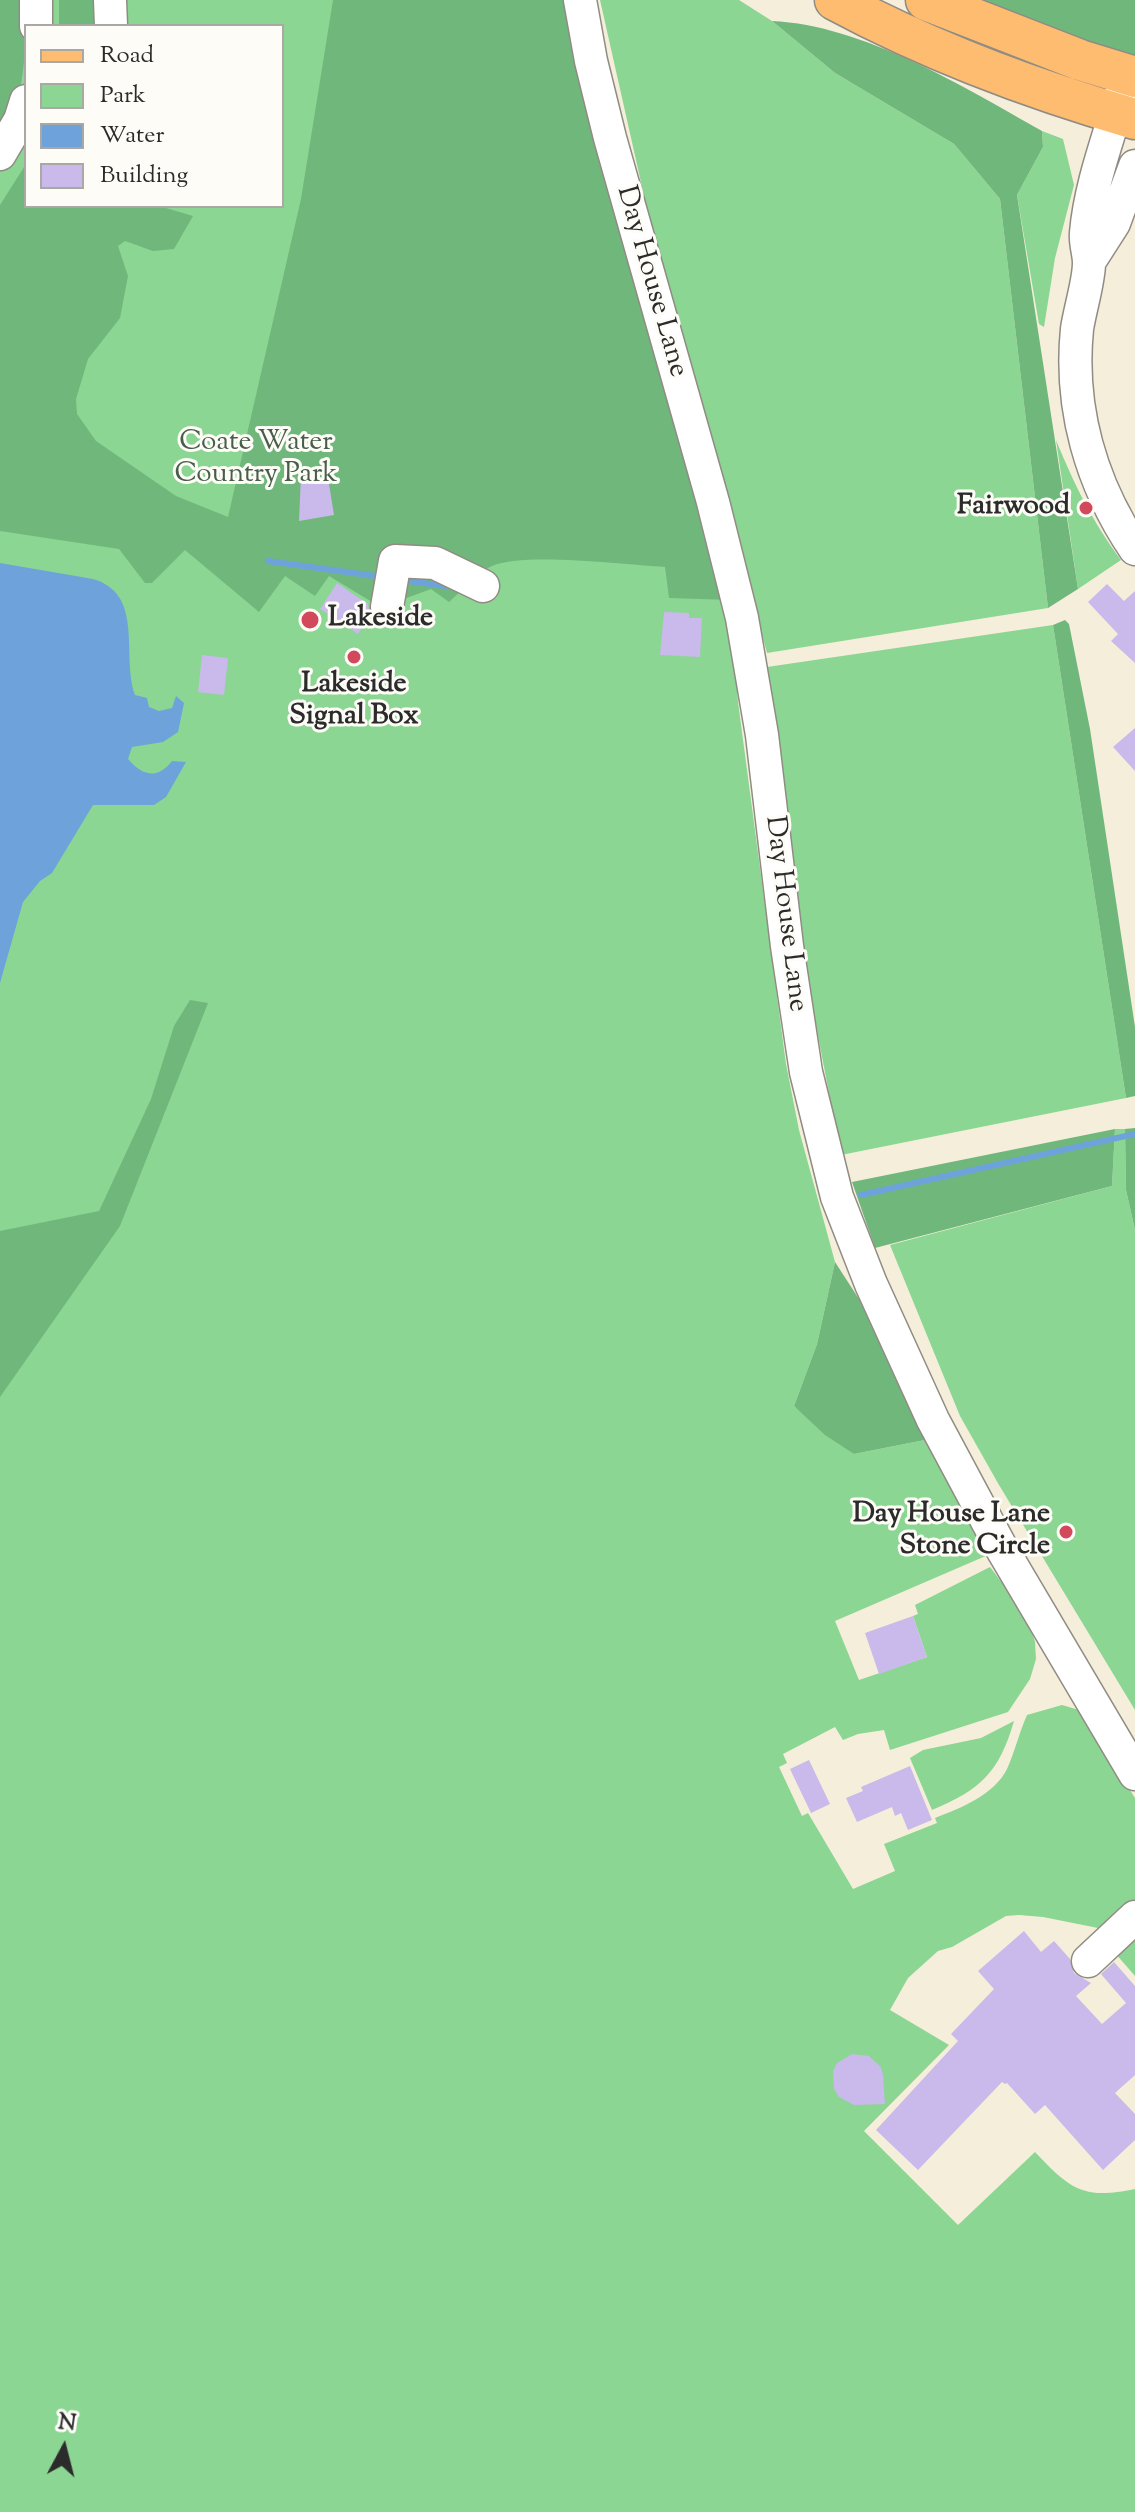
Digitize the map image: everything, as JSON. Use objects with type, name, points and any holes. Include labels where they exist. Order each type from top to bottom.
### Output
[{"type":"main road","points":[[835,0],[1007,78],[1130,93]]},
{"type":"main road","points":[[926,0],[1052,50],[1130,93]]},
{"type":"street","points":[[36,0],[36,24]]},
{"type":"street","points":[[110,0],[111,24]]},
{"type":"street","name":"Day House Lane","points":[[580,0],[610,138],[713,502],[742,618],[762,735],[787,946],[806,1072],[837,1197],[871,1284],[939,1433],[1002,1549],[1135,1774]]},
{"type":"street","points":[[1089,262],[1087,224],[1096,181],[1130,93]]},
{"type":"street","points":[[0,154],[24,107]]},
{"type":"street","points":[[1135,166],[1114,223],[1089,262],[1076,351],[1076,383],[1089,455],[1119,526],[1135,549]]},
{"type":"street","points":[[391,588],[395,561],[435,563],[483,586]]},
{"type":"street","points":[[1088,1961],[1135,1917]]},
{"type":"green space","name":"Coate Water Country Park","points":[[0,0],[569,0],[731,600],[738,702],[786,1064],[799,1130],[835,1262],[817,1344],[794,1406],[854,1454],[925,1440],[988,1555],[835,1621],[859,1680],[927,1657],[913,1616],[918,1614],[915,1605],[990,1567],[1020,1606],[1035,1642],[1036,1659],[1030,1679],[1008,1712],[890,1750],[884,1730],[843,1740],[835,1727],[783,1754],[787,1763],[779,1767],[802,1816],[808,1813],[853,1889],[895,1871],[884,1844],[937,1823],[935,1818],[966,1805],[994,1786],[1007,1769],[1027,1715],[1062,1705],[1079,1710],[1135,1798],[1135,1904],[1103,1929],[1043,1917],[1006,1916],[952,1947],[938,1951],[908,1978],[890,2010],[949,2045],[864,2131],[958,2225],[1035,2152],[1058,2175],[1079,2188],[1102,2193],[1135,2189],[1135,2512],[0,2512]]},
{"type":"green space","points":[[0,0],[30,0],[28,24],[24,24],[20,89],[16,107],[0,139]]},
{"type":"green space","points":[[59,0],[95,0],[95,24],[59,24]]},
{"type":"green space","name":"Coate Water Country Park","points":[[333,0],[569,0],[731,600],[669,598],[665,567],[576,560],[527,560],[486,569],[449,602],[431,589],[393,603],[377,605],[329,576],[315,596],[285,576],[259,612],[185,550],[152,583],[145,583],[119,549],[0,531],[0,205],[24,167],[24,208],[166,208],[193,216],[174,249],[153,251],[125,241],[118,246],[128,276],[120,318],[88,359],[76,399],[77,414],[96,441],[176,496],[228,517],[301,199]]},
{"type":"green space","points":[[600,0],[739,0],[772,21],[835,73],[954,144],[1000,199],[1048,608],[767,653],[645,200]]},
{"type":"green space","points":[[981,0],[1135,0],[1135,57],[1070,36]]},
{"type":"green space","points":[[772,21],[807,25],[877,46],[946,78],[1042,131],[1043,147],[1017,195],[1078,589],[1048,608],[1000,199],[954,144],[835,73]]},
{"type":"green space","points":[[1042,131],[1063,139],[1074,185],[1055,258],[1044,327],[1039,324],[1017,195],[1043,147]]},
{"type":"green space","points":[[1056,440],[1084,502],[1121,560],[1078,589]]},
{"type":"green space","points":[[1065,620],[1069,624],[1090,729],[1135,1027],[1135,1096],[1126,1098],[1053,625]]},
{"type":"green space","points":[[1053,625],[1126,1098],[841,1155],[807,979],[767,667]]},
{"type":"green space","points":[[190,1000],[208,1003],[120,1226],[0,1397],[0,1231],[99,1211],[151,1099],[174,1026]]},
{"type":"green space","points":[[1135,1128],[1135,1230],[1126,1190],[1125,1129]]},
{"type":"green space","points":[[1115,1129],[1125,1129],[1126,1190],[1135,1230],[1135,1710],[960,1416],[890,1245],[1112,1186]]},
{"type":"green space","points":[[1115,1129],[1112,1186],[875,1248],[852,1182]]},
{"type":"green space","points":[[835,1262],[859,1299],[925,1440],[854,1454],[825,1435],[794,1406],[817,1344]]},
{"type":"green space","points":[[1014,1721],[1002,1754],[985,1778],[963,1795],[932,1810],[910,1758],[923,1750],[981,1738]]},
{"type":"green space","points":[[1135,1936],[1135,1976],[1115,1953]]},
{"type":"water","points":[[0,563],[93,579],[109,587],[120,598],[128,628],[135,695],[147,698],[149,707],[159,711],[172,708],[176,696],[184,703],[178,732],[163,742],[132,747],[128,759],[150,774],[161,771],[172,761],[186,762],[166,797],[154,805],[93,805],[52,873],[40,881],[23,902],[0,983]]},
{"type":"building","points":[[301,476],[328,478],[334,515],[299,521]]},
{"type":"building","points":[[337,583],[368,604],[370,615],[358,634],[320,609]]},
{"type":"building","points":[[1107,584],[1124,601],[1135,591],[1135,663],[1111,641],[1118,634],[1088,602]]},
{"type":"building","points":[[664,612],[689,613],[689,618],[702,618],[700,657],[660,655]]},
{"type":"building","points":[[202,655],[228,658],[224,695],[198,692]]},
{"type":"building","points":[[1135,728],[1135,771],[1113,747]]},
{"type":"building","points":[[913,1616],[927,1657],[879,1674],[865,1633]]},
{"type":"building","points":[[809,1760],[830,1804],[811,1813],[790,1769]]},
{"type":"building","points":[[910,1766],[932,1820],[908,1830],[901,1813],[895,1816],[892,1807],[857,1822],[846,1798],[863,1791],[861,1787]]},
{"type":"building","points":[[1024,1931],[1041,1952],[1054,1941],[1070,1959],[1074,1973],[1091,1983],[1076,1996],[1102,2024],[1126,2003],[1101,1974],[1114,1962],[1135,1986],[1135,2075],[1115,2093],[1135,2114],[1135,2140],[1103,2170],[1045,2105],[1035,2114],[1007,2083],[1002,2082],[918,2170],[876,2130],[958,2041],[951,2034],[994,1989],[978,1971]]},
{"type":"building","points":[[852,2054],[869,2056],[881,2067],[885,2104],[854,2105],[839,2097],[834,2089],[833,2071],[837,2063]]},
{"type":"waterway","points":[[268,561],[382,577]]},
{"type":"waterway","points":[[401,580],[445,586]]},
{"type":"waterway","points":[[861,1195],[1135,1134]]},
{"type":"place","name":"Fairwood","points":[[1086,508]]},
{"type":"place","name":"Lakeside","points":[[310,620]]},
{"type":"place","name":"Lakeside Signal Box","points":[[354,657]]},
{"type":"place","name":"Day House Lane Stone Circle","points":[[1066,1532]]}]
